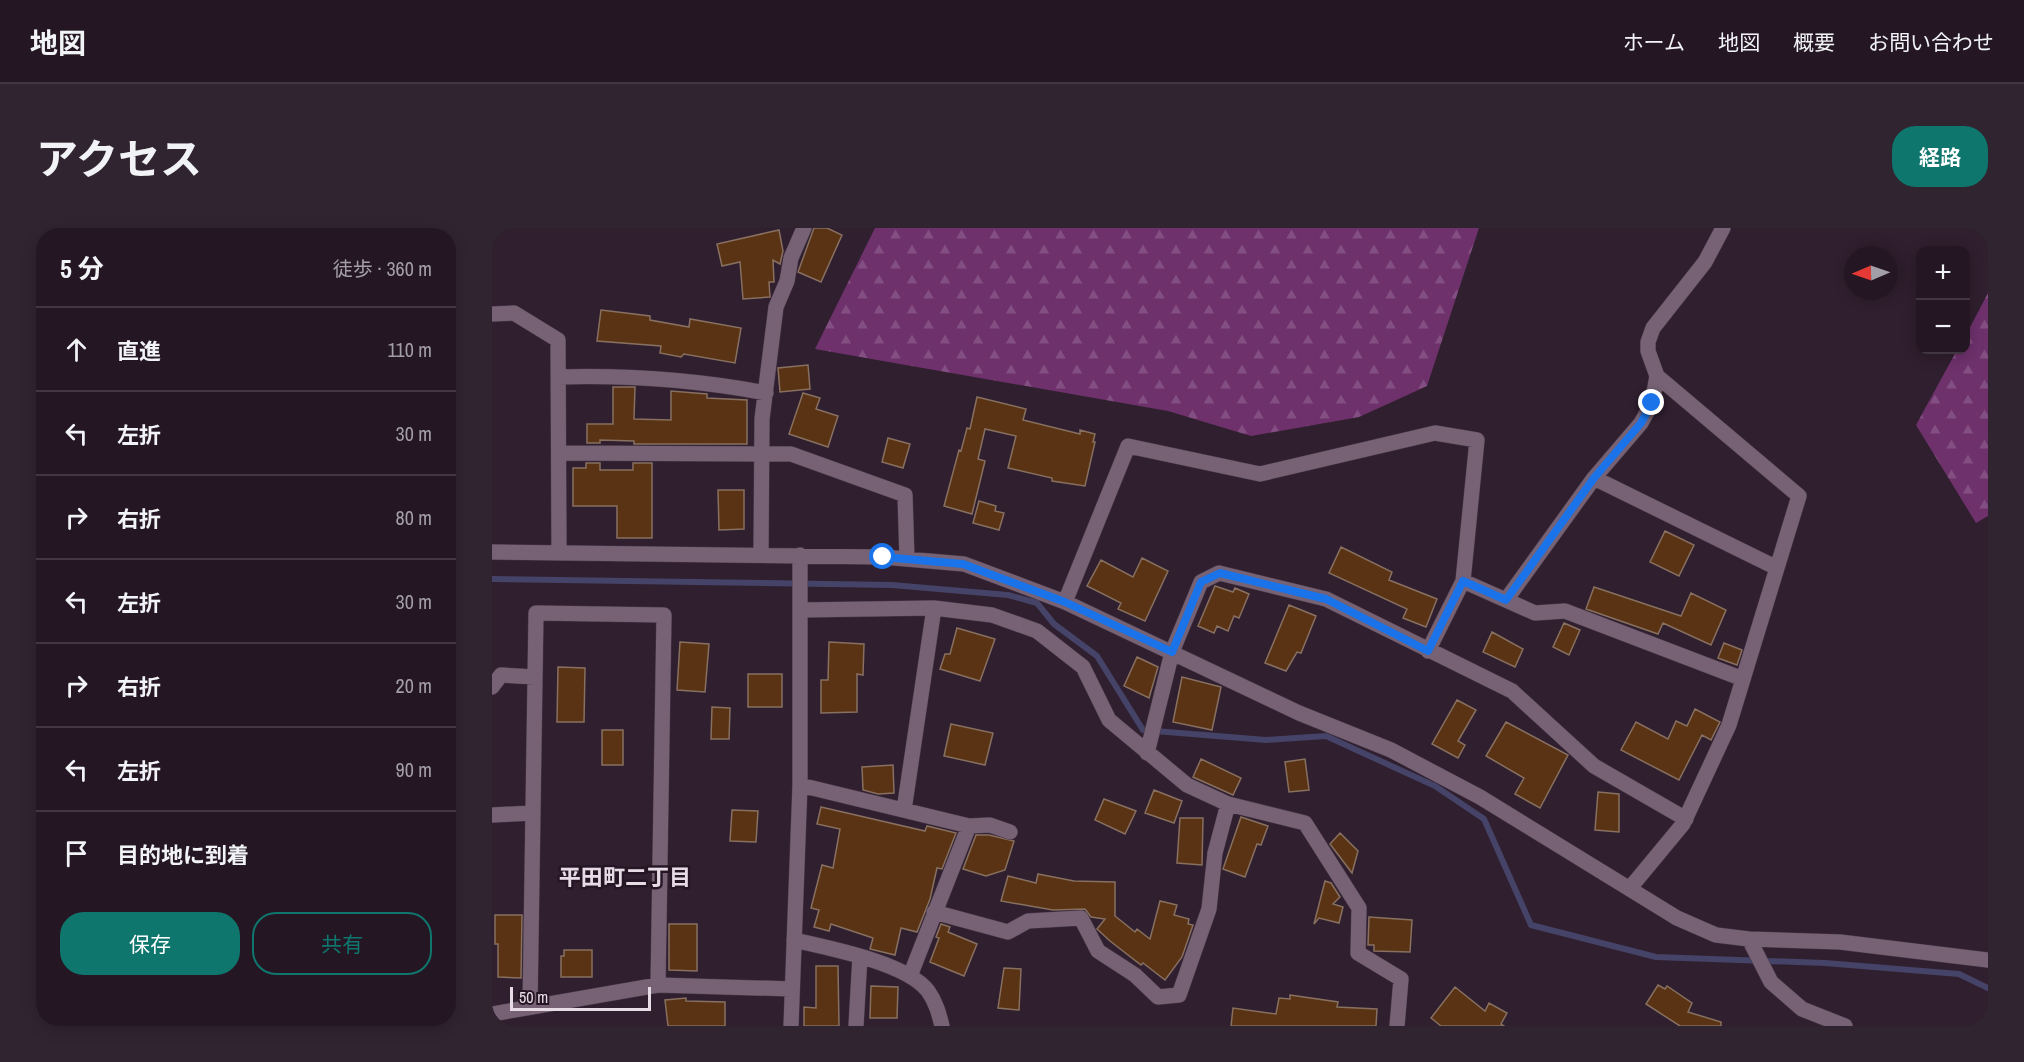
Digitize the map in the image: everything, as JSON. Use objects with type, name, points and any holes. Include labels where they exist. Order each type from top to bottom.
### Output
[{"type":"street","points":[[761,555],[762,452],[776,307],[787,281],[791,258],[804,228]]},
{"type":"street","points":[[1630,888],[1686,819],[1729,725],[1798,496],[1657,376],[1648,351],[1648,342],[1653,328],[1705,262],[1724,228]]},
{"type":"street","points":[[492,314],[514,313],[558,340],[559,552]]},
{"type":"street","points":[[558,376],[645,377],[715,384],[766,393]]},
{"type":"street","points":[[1506,600],[1594,478],[1641,423],[1652,403],[1657,376]]},
{"type":"street","points":[[1065,602],[1128,446],[1260,474],[1434,433],[1477,440],[1463,581],[1428,651]]},
{"type":"street","points":[[559,453],[762,452],[790,454],[905,495],[907,559]]},
{"type":"street","points":[[1594,478],[1777,568]]},
{"type":"street","points":[[492,552],[800,555],[907,559],[963,564],[1065,602],[1299,713],[1391,750],[1480,798],[1677,918],[1716,935],[1751,944],[1840,942],[1988,960]]},
{"type":"street","points":[[791,1026],[800,785],[800,555]]},
{"type":"street","points":[[1149,748],[1172,652],[1201,582],[1220,573],[1326,599],[1512,691],[1594,766],[1686,819]]},
{"type":"street","points":[[1463,581],[1535,613],[1565,611],[1743,679]]},
{"type":"street","points":[[801,610],[934,608],[992,615],[1037,631],[1083,667],[1109,720],[1149,748],[1187,785],[1228,804],[1305,823],[1359,908],[1358,953],[1401,979],[1397,1026]]},
{"type":"street","points":[[904,810],[934,608]]},
{"type":"street","points":[[530,1007],[536,613],[664,615],[658,985]]},
{"type":"street","points":[[492,687],[501,675],[535,676]]},
{"type":"street","points":[[800,785],[969,826],[990,825],[1010,832]]},
{"type":"street","points":[[934,912],[1008,932],[1028,921],[1081,918],[1098,951],[1135,975],[1158,997],[1179,995],[1209,909],[1215,852],[1228,804]]},
{"type":"street","points":[[492,815],[533,813]]},
{"type":"street","points":[[910,976],[969,826]]},
{"type":"street","points":[[794,940],[860,956],[910,976],[928,990],[937,1006],[942,1026]]},
{"type":"street","points":[[1751,944],[1771,982],[1802,1009],[1845,1026]]},
{"type":"street","points":[[856,1026],[860,956]]},
{"type":"street","points":[[492,1014],[658,985],[792,989]]},
{"type":"green space","points":[[875,228],[1479,228],[1427,386],[1359,417],[1251,436],[1168,411],[815,349]]},
{"type":"green space","points":[[1988,293],[1988,516],[1976,523],[1916,425],[1955,354],[1970,354],[1970,327]]},
{"type":"building","points":[[814,228],[827,228],[842,235],[821,282],[798,272]]},
{"type":"building","points":[[779,230],[783,251],[780,264],[773,260],[774,282],[769,282],[770,297],[743,299],[740,262],[722,266],[717,244]]},
{"type":"building","points":[[601,310],[650,316],[650,320],[689,327],[690,319],[741,328],[735,363],[684,354],[681,357],[660,353],[661,346],[597,341]]},
{"type":"building","points":[[808,365],[810,389],[780,392],[778,368]]},
{"type":"building","points":[[613,387],[635,387],[634,419],[671,420],[671,391],[707,394],[707,398],[747,400],[747,444],[634,444],[634,441],[600,440],[600,443],[587,443],[587,424],[613,424]]},
{"type":"building","points":[[803,393],[820,398],[816,409],[838,416],[828,447],[789,434]]},
{"type":"building","points":[[977,397],[1026,409],[1023,420],[1080,434],[1080,430],[1095,434],[1085,486],[1052,481],[1052,478],[1008,468],[1016,436],[985,429],[978,459],[985,461],[972,514],[944,506],[959,450],[961,451],[967,428],[970,429]]},
{"type":"building","points":[[888,438],[910,444],[903,468],[882,462]]},
{"type":"building","points":[[586,463],[600,463],[600,470],[633,470],[633,463],[652,463],[652,538],[617,538],[617,506],[573,506],[573,468],[586,468]]},
{"type":"building","points":[[718,490],[744,490],[744,529],[719,530]]},
{"type":"building","points":[[979,501],[996,506],[995,511],[1004,513],[999,530],[973,523]]},
{"type":"building","points":[[1665,531],[1694,545],[1679,576],[1650,562]]},
{"type":"building","points":[[1341,547],[1392,572],[1389,580],[1437,599],[1426,627],[1403,618],[1407,609],[1329,573]]},
{"type":"building","points":[[1142,558],[1168,571],[1145,621],[1118,609],[1121,603],[1087,586],[1101,560],[1133,577]]},
{"type":"building","points":[[1215,586],[1233,592],[1235,588],[1249,594],[1239,618],[1234,616],[1228,631],[1217,626],[1214,633],[1198,626]]},
{"type":"building","points":[[1594,587],[1681,616],[1691,593],[1726,610],[1711,645],[1663,623],[1658,634],[1586,609]]},
{"type":"building","points":[[1289,605],[1316,616],[1301,653],[1297,652],[1286,671],[1265,663]]},
{"type":"building","points":[[1564,623],[1580,630],[1569,655],[1553,647]]},
{"type":"building","points":[[957,628],[995,639],[980,681],[940,669],[945,654],[950,654]]},
{"type":"building","points":[[1492,632],[1523,649],[1515,667],[1483,652]]},
{"type":"building","points":[[680,642],[709,644],[705,692],[677,690]]},
{"type":"building","points":[[829,642],[864,644],[863,675],[857,674],[857,712],[821,713],[821,680],[828,680]]},
{"type":"building","points":[[1724,643],[1742,650],[1737,665],[1718,658]]},
{"type":"building","points":[[1137,657],[1158,667],[1149,698],[1124,686]]},
{"type":"building","points":[[558,667],[585,668],[584,722],[557,722]]},
{"type":"building","points":[[748,674],[782,674],[782,707],[748,707]]},
{"type":"building","points":[[1182,677],[1221,687],[1212,730],[1173,722]]},
{"type":"building","points":[[1457,700],[1476,710],[1458,741],[1465,745],[1458,758],[1432,744]]},
{"type":"building","points":[[712,707],[730,708],[729,739],[711,739]]},
{"type":"building","points":[[1695,709],[1720,722],[1711,740],[1702,735],[1679,780],[1621,750],[1636,722],[1668,739],[1676,721],[1687,726]]},
{"type":"building","points":[[1506,722],[1568,755],[1540,808],[1515,794],[1524,778],[1486,756]]},
{"type":"building","points":[[951,724],[993,733],[985,765],[944,756]]},
{"type":"building","points":[[602,730],[623,730],[623,765],[602,765]]},
{"type":"building","points":[[1201,759],[1241,778],[1233,795],[1193,777]]},
{"type":"building","points":[[1305,759],[1309,790],[1289,792],[1285,762]]},
{"type":"building","points":[[893,765],[894,793],[878,794],[863,790],[862,767]]},
{"type":"building","points":[[1154,790],[1182,801],[1174,823],[1145,813]]},
{"type":"building","points":[[1598,792],[1619,794],[1619,832],[1595,830]]},
{"type":"building","points":[[1104,799],[1136,811],[1125,834],[1095,820]]},
{"type":"building","points":[[821,807],[925,831],[927,826],[956,833],[942,869],[937,868],[930,899],[917,932],[901,928],[895,955],[870,949],[873,938],[831,924],[829,931],[814,927],[819,910],[811,908],[822,865],[833,868],[840,829],[817,824]]},
{"type":"building","points":[[732,810],[758,811],[756,842],[730,841]]},
{"type":"building","points":[[1241,817],[1268,826],[1261,845],[1257,844],[1245,877],[1223,869]]},
{"type":"building","points":[[1180,818],[1203,818],[1202,865],[1177,863]]},
{"type":"building","points":[[1340,833],[1358,851],[1352,873],[1330,844]]},
{"type":"building","points":[[976,835],[989,835],[1014,841],[1005,870],[986,876],[963,869]]},
{"type":"building","points":[[1038,874],[1074,881],[1115,882],[1115,916],[1135,932],[1137,929],[1150,939],[1160,901],[1177,905],[1174,915],[1189,919],[1188,924],[1193,925],[1182,957],[1165,980],[1110,941],[1097,929],[1105,919],[1091,917],[1085,909],[1053,910],[1001,901],[1008,876],[1036,883]]},
{"type":"building","points":[[1325,881],[1331,883],[1340,897],[1333,904],[1343,907],[1339,923],[1319,918],[1314,924]]},
{"type":"building","points":[[495,915],[522,915],[521,978],[498,977]]},
{"type":"building","points":[[1369,917],[1412,920],[1410,952],[1374,951],[1374,945],[1368,945]]},
{"type":"building","points":[[669,924],[697,924],[697,971],[669,970]]},
{"type":"building","points":[[941,924],[950,927],[948,932],[977,944],[964,976],[930,962],[939,938],[936,937]]},
{"type":"building","points":[[564,950],[592,950],[592,977],[561,977],[561,956],[564,956]]},
{"type":"building","points":[[816,966],[838,966],[839,1026],[804,1026],[804,1007],[816,1008]]},
{"type":"building","points":[[1004,968],[1021,969],[1019,1010],[998,1008]]},
{"type":"building","points":[[1658,985],[1665,989],[1667,986],[1692,1003],[1688,1012],[1721,1022],[1721,1026],[1680,1026],[1646,1004]]},
{"type":"building","points":[[871,986],[898,987],[897,1018],[870,1018]]},
{"type":"building","points":[[1455,987],[1485,1011],[1489,1003],[1507,1013],[1501,1024],[1504,1026],[1441,1026],[1431,1018]]},
{"type":"building","points":[[1290,995],[1338,1002],[1337,1007],[1377,1009],[1376,1026],[1231,1026],[1233,1008],[1276,1014],[1279,998],[1290,999]]},
{"type":"building","points":[[686,998],[686,1001],[725,1002],[725,1026],[668,1026],[665,1000]]},
{"type":"waterway","points":[[492,579],[892,585],[1008,595],[1037,603],[1054,624],[1097,656],[1143,730],[1266,740],[1326,736],[1435,786],[1484,819],[1531,925],[1656,957],[1825,963],[1959,974],[1988,988]]},
{"type":"district","name":"平田町二丁目","points":[[625,877]]},
{"type":"route","points":[[883,557],[963,564],[1017,582],[1065,602],[1129,634],[1172,652],[1201,582],[1220,573],[1326,599],[1428,651],[1463,581],[1506,600],[1594,478],[1641,423],[1652,403]]}]
